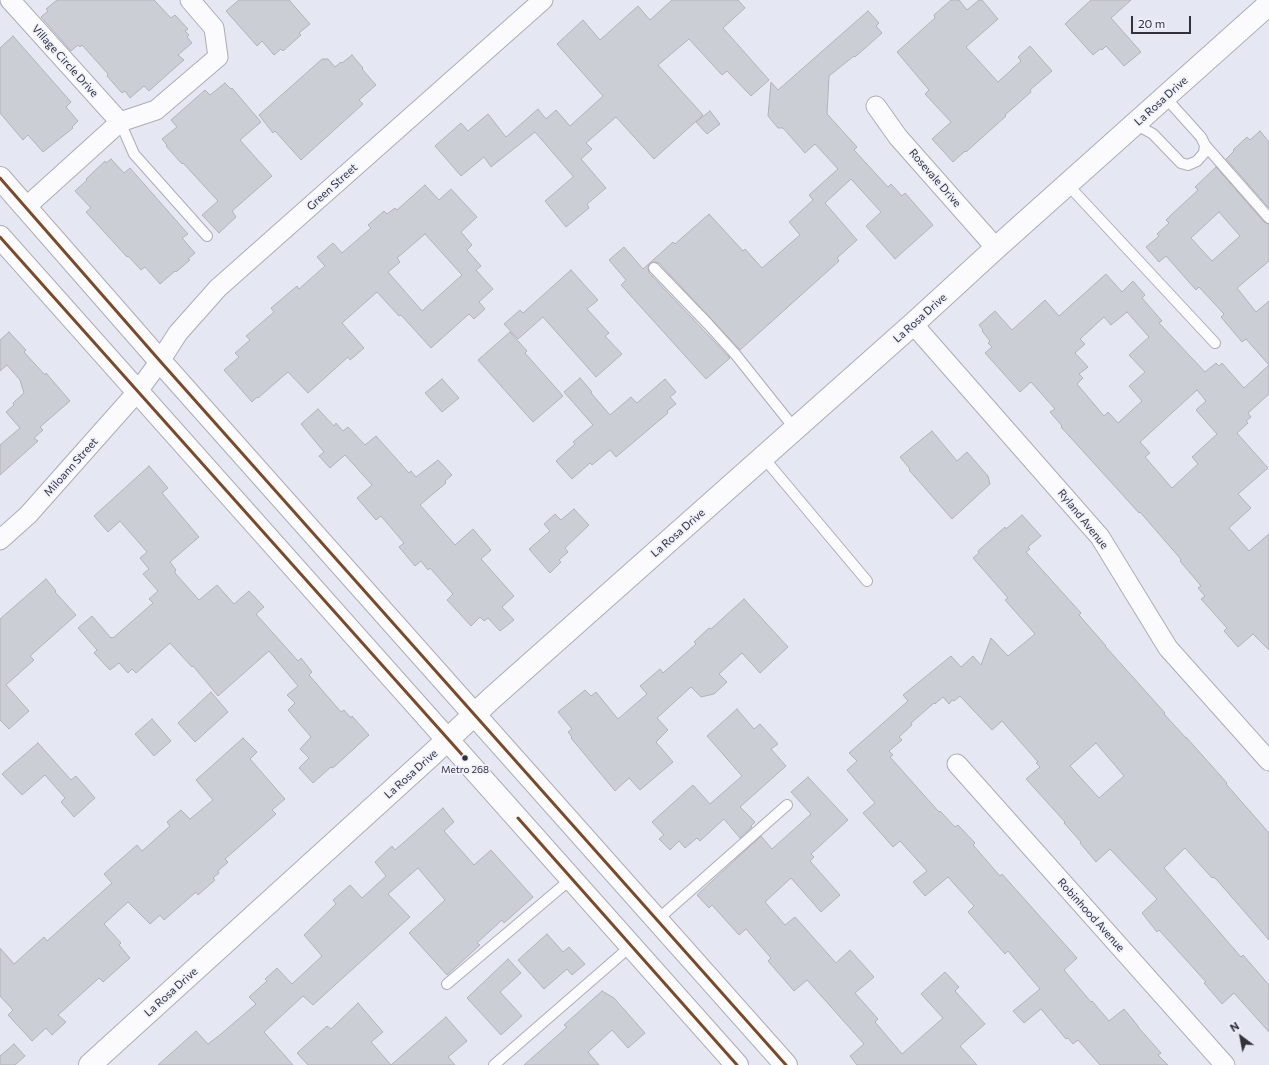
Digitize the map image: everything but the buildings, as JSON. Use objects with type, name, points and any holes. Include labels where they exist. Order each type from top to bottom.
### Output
[{"type":"main road","name":"La Rosa Drive","points":[[90,1065],[448,740],[474,714],[913,324],[1269,4]]},
{"type":"main road","points":[[0,178],[160,361],[786,1065]]},
{"type":"main road","points":[[0,237],[737,1065]]},
{"type":"street","name":"Village Circle Drive","points":[[10,0],[120,122]]},
{"type":"street","points":[[26,207],[120,122],[156,110],[218,58],[214,28],[190,0]]},
{"type":"street","name":"Green Street","points":[[138,391],[178,333],[218,288],[543,0]]},
{"type":"street","name":"Rosevale Drive","points":[[876,106],[898,137],[996,248]]},
{"type":"street","name":"Ryland Avenue","points":[[913,324],[1100,536],[1168,648],[1269,761]]},
{"type":"street","name":"Miloann Street","points":[[0,540],[28,515],[138,391]]},
{"type":"street","name":"Robinhood Avenue","points":[[957,764],[1225,1065]]},
{"type":"lane","points":[[1165,97],[1201,137],[1205,145],[1269,218]]},
{"type":"lane","points":[[120,122],[134,154],[207,236]]},
{"type":"lane","points":[[1135,124],[1153,134],[1181,163],[1188,165],[1197,161],[1204,153],[1205,145]]},
{"type":"lane","points":[[1068,184],[1215,343]]},
{"type":"lane","points":[[654,268],[736,355],[795,429]]},
{"type":"lane","points":[[763,457],[867,581]]},
{"type":"lane","points":[[657,920],[787,805]]},
{"type":"lane","points":[[447,984],[572,879]]},
{"type":"lane","points":[[494,1065],[631,946]]},
{"type":"transit line","points":[[0,178],[160,361],[786,1065]]},
{"type":"transit line","points":[[0,237],[465,758]]},
{"type":"transit line","points":[[518,818],[737,1065]]},
{"type":"place","name":"Metro 268","points":[[465,758]]}]
